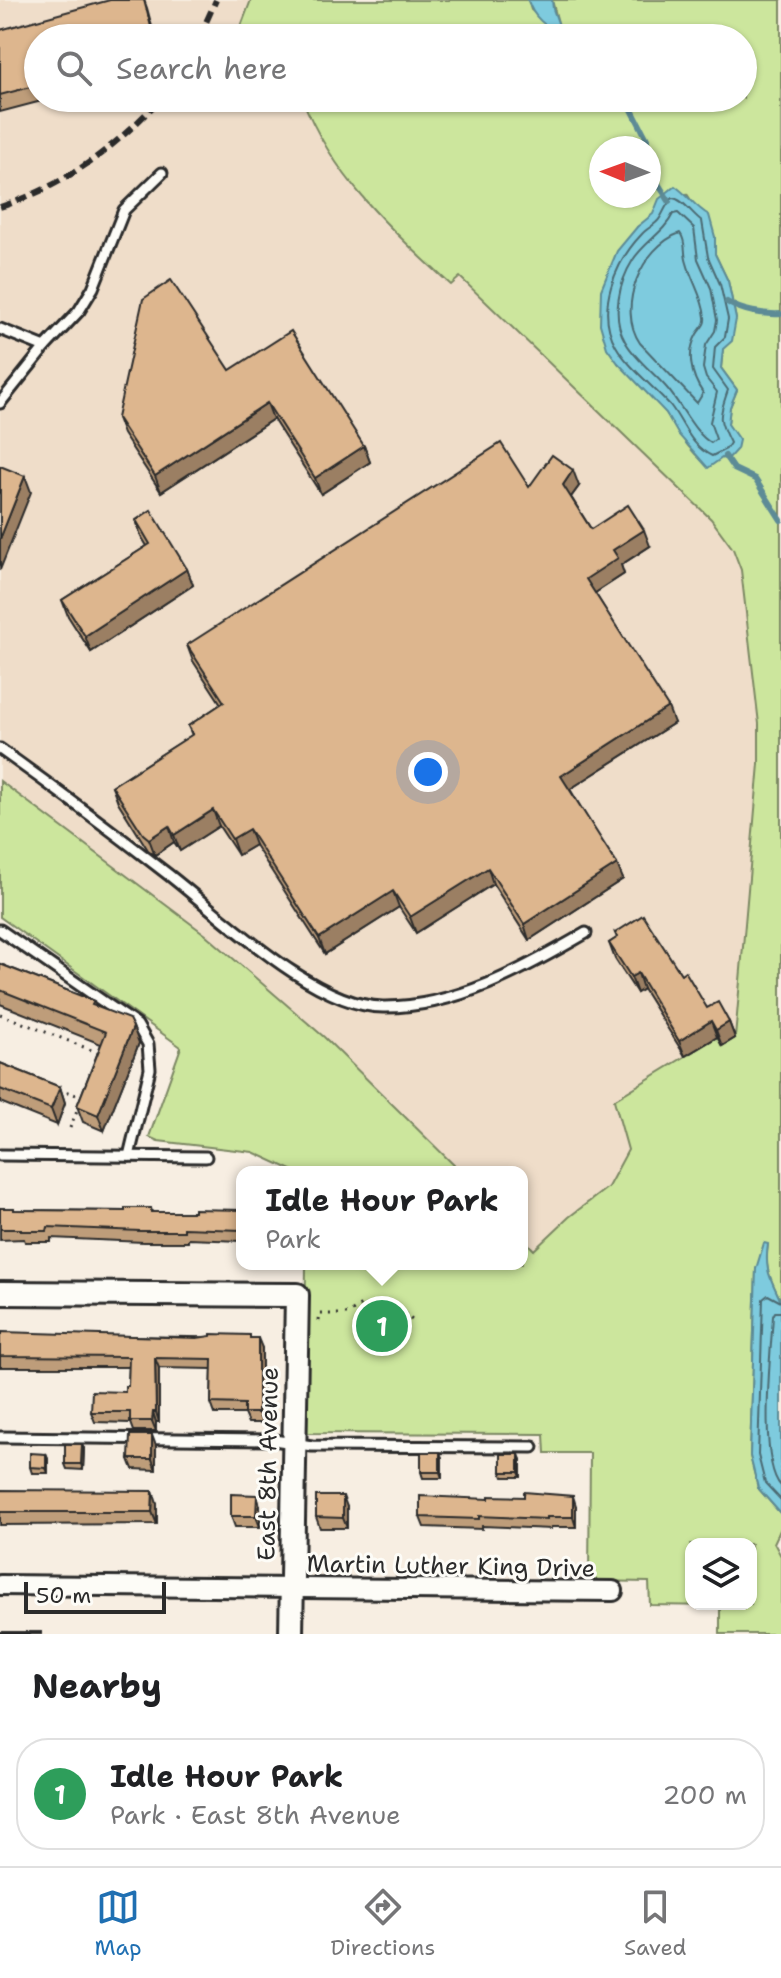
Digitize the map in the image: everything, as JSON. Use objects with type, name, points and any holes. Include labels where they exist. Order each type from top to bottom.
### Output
[{"type":"street","name":"East 8th Avenue","points":[[0,1293],[297,1295],[291,1634]]},
{"type":"street","name":"Martin Luther King Drive","points":[[0,1585],[613,1591]]},
{"type":"lane","points":[[0,403],[79,311],[93,288],[124,210],[162,173]]},
{"type":"lane","points":[[0,329],[45,347]]},
{"type":"lane","points":[[0,749],[102,823],[281,963],[342,999],[383,1007],[438,1001],[508,975],[586,933]]},
{"type":"lane","points":[[0,930],[137,1025],[148,1044],[150,1069],[129,1156]]},
{"type":"lane","points":[[0,1155],[206,1157]]},
{"type":"lane","points":[[0,1437],[295,1443],[312,1446],[533,1447]]},
{"type":"path","points":[[0,1014],[99,1052],[95,1064]]},
{"type":"path","points":[[70,1128],[86,1086]]},
{"type":"path","points":[[55,1087],[82,1098]]},
{"type":"path","points":[[319,1321],[320,1314],[348,1314],[361,1305],[394,1307],[405,1312],[413,1321]]},
{"type":"shaded area","points":[[0,0],[251,0],[242,24],[24,24],[24,112],[308,112],[316,129],[360,195],[384,223],[450,285],[460,276],[711,519],[733,549],[741,570],[759,724],[759,764],[735,1038],[722,1046],[717,1037],[706,1256],[588,1310],[528,1244],[528,1166],[455,1166],[324,1037],[206,935],[0,781]]},
{"type":"green space","points":[[251,0],[528,0],[531,10],[548,24],[242,24]]},
{"type":"green space","points":[[552,0],[781,0],[781,1302],[768,1268],[768,1244],[756,1269],[750,1456],[758,1488],[781,1514],[781,1528],[774,1543],[781,1556],[781,1634],[720,1634],[720,1610],[757,1610],[757,1538],[685,1538],[685,1606],[650,1605],[649,1582],[589,1581],[590,1453],[545,1453],[544,1434],[304,1433],[306,1270],[528,1270],[528,1244],[534,1250],[569,1217],[608,1187],[628,1150],[614,1100],[717,1037],[735,1038],[759,764],[759,724],[741,570],[733,549],[711,519],[460,277],[451,285],[407,244],[365,200],[330,152],[308,112],[757,112],[757,24],[558,24]],"holes":[[[687,194],[715,237],[715,254],[728,281],[736,319],[723,349],[721,368],[737,390],[730,407],[728,424],[704,462],[687,445],[661,406],[618,363],[637,227]]]},
{"type":"green space","points":[[0,781],[206,935],[324,1037],[455,1166],[283,1166],[253,1152],[158,1141],[149,1137],[181,1047],[0,917]]},
{"type":"water","points":[[528,0],[552,0],[558,24],[545,24]]},
{"type":"water","points":[[675,186],[709,215],[715,237],[715,254],[728,281],[736,319],[732,341],[723,349],[721,368],[737,390],[730,407],[728,424],[739,440],[737,449],[727,460],[722,458],[708,468],[678,434],[666,413],[618,363],[607,348],[600,324],[601,290],[617,251],[655,208],[661,208],[661,197]]},
{"type":"water","points":[[764,1243],[768,1244],[769,1274],[781,1302],[781,1514],[758,1488],[750,1456],[756,1269]]},
{"type":"building","points":[[110,0],[144,0],[150,24],[24,24],[24,89],[0,95],[0,30]]},
{"type":"building","points":[[171,280],[230,370],[291,331],[364,446],[315,478],[267,403],[155,476],[117,418],[143,299]]},
{"type":"building","points":[[501,443],[529,487],[552,455],[573,470],[563,485],[591,529],[628,505],[644,530],[613,550],[618,558],[586,579],[668,707],[561,776],[617,864],[524,924],[488,868],[410,917],[393,891],[319,938],[249,829],[232,839],[213,810],[174,835],[169,826],[149,839],[143,834],[112,786],[193,734],[188,726],[224,702],[187,645]]},
{"type":"building","points":[[0,466],[25,476],[0,539]]},
{"type":"building","points":[[151,510],[187,569],[85,636],[62,600],[150,544],[136,520]]},
{"type":"building","points":[[643,915],[681,974],[685,971],[707,1008],[718,1002],[729,1022],[716,1030],[711,1021],[679,1041],[638,973],[631,977],[609,943],[618,937],[615,933]]},
{"type":"building","points":[[0,964],[94,1001],[92,1005],[129,1019],[133,1027],[98,1115],[77,1106],[106,1032],[0,990]]},
{"type":"building","points":[[0,1063],[60,1087],[51,1109],[0,1089]]},
{"type":"building","points":[[0,1208],[125,1211],[125,1208],[151,1208],[151,1212],[236,1210],[236,1230],[0,1229]]},
{"type":"building","points":[[2,1332],[197,1338],[211,1334],[250,1335],[250,1338],[258,1338],[258,1413],[244,1413],[244,1404],[211,1403],[212,1359],[155,1358],[156,1412],[153,1412],[152,1421],[130,1421],[130,1412],[91,1412],[92,1391],[125,1392],[129,1357],[0,1356]]},
{"type":"building","points":[[130,1435],[152,1435],[152,1459],[129,1459]]},
{"type":"building","points":[[65,1444],[82,1444],[81,1464],[65,1464]]},
{"type":"building","points":[[421,1452],[440,1452],[440,1472],[421,1472]]},
{"type":"building","points":[[30,1453],[46,1454],[46,1468],[30,1467]]},
{"type":"building","points":[[501,1454],[519,1454],[519,1472],[501,1472]]},
{"type":"building","points":[[0,1490],[153,1491],[152,1512],[0,1512]]},
{"type":"building","points":[[524,1492],[573,1496],[573,1517],[420,1517],[420,1496],[489,1499],[489,1496],[524,1497]]},
{"type":"building","points":[[231,1494],[257,1495],[256,1516],[231,1516]]},
{"type":"building","points":[[316,1496],[343,1496],[343,1518],[316,1517]]},
{"type":"building","points":[[41,1632],[41,1634],[0,1634]]},
{"type":"waterway","points":[[633,112],[645,136]]},
{"type":"waterway","points":[[661,188],[669,201]]},
{"type":"waterway","points":[[727,302],[753,312],[781,314]]},
{"type":"waterway","points":[[725,456],[734,469],[755,479],[781,520]]},
{"type":"railway","points":[[205,24],[216,0]]},
{"type":"railway","points":[[0,207],[46,188],[88,163],[147,112]]},
{"type":"place","name":"Idle Hour Park","points":[[382,1326]]}]
